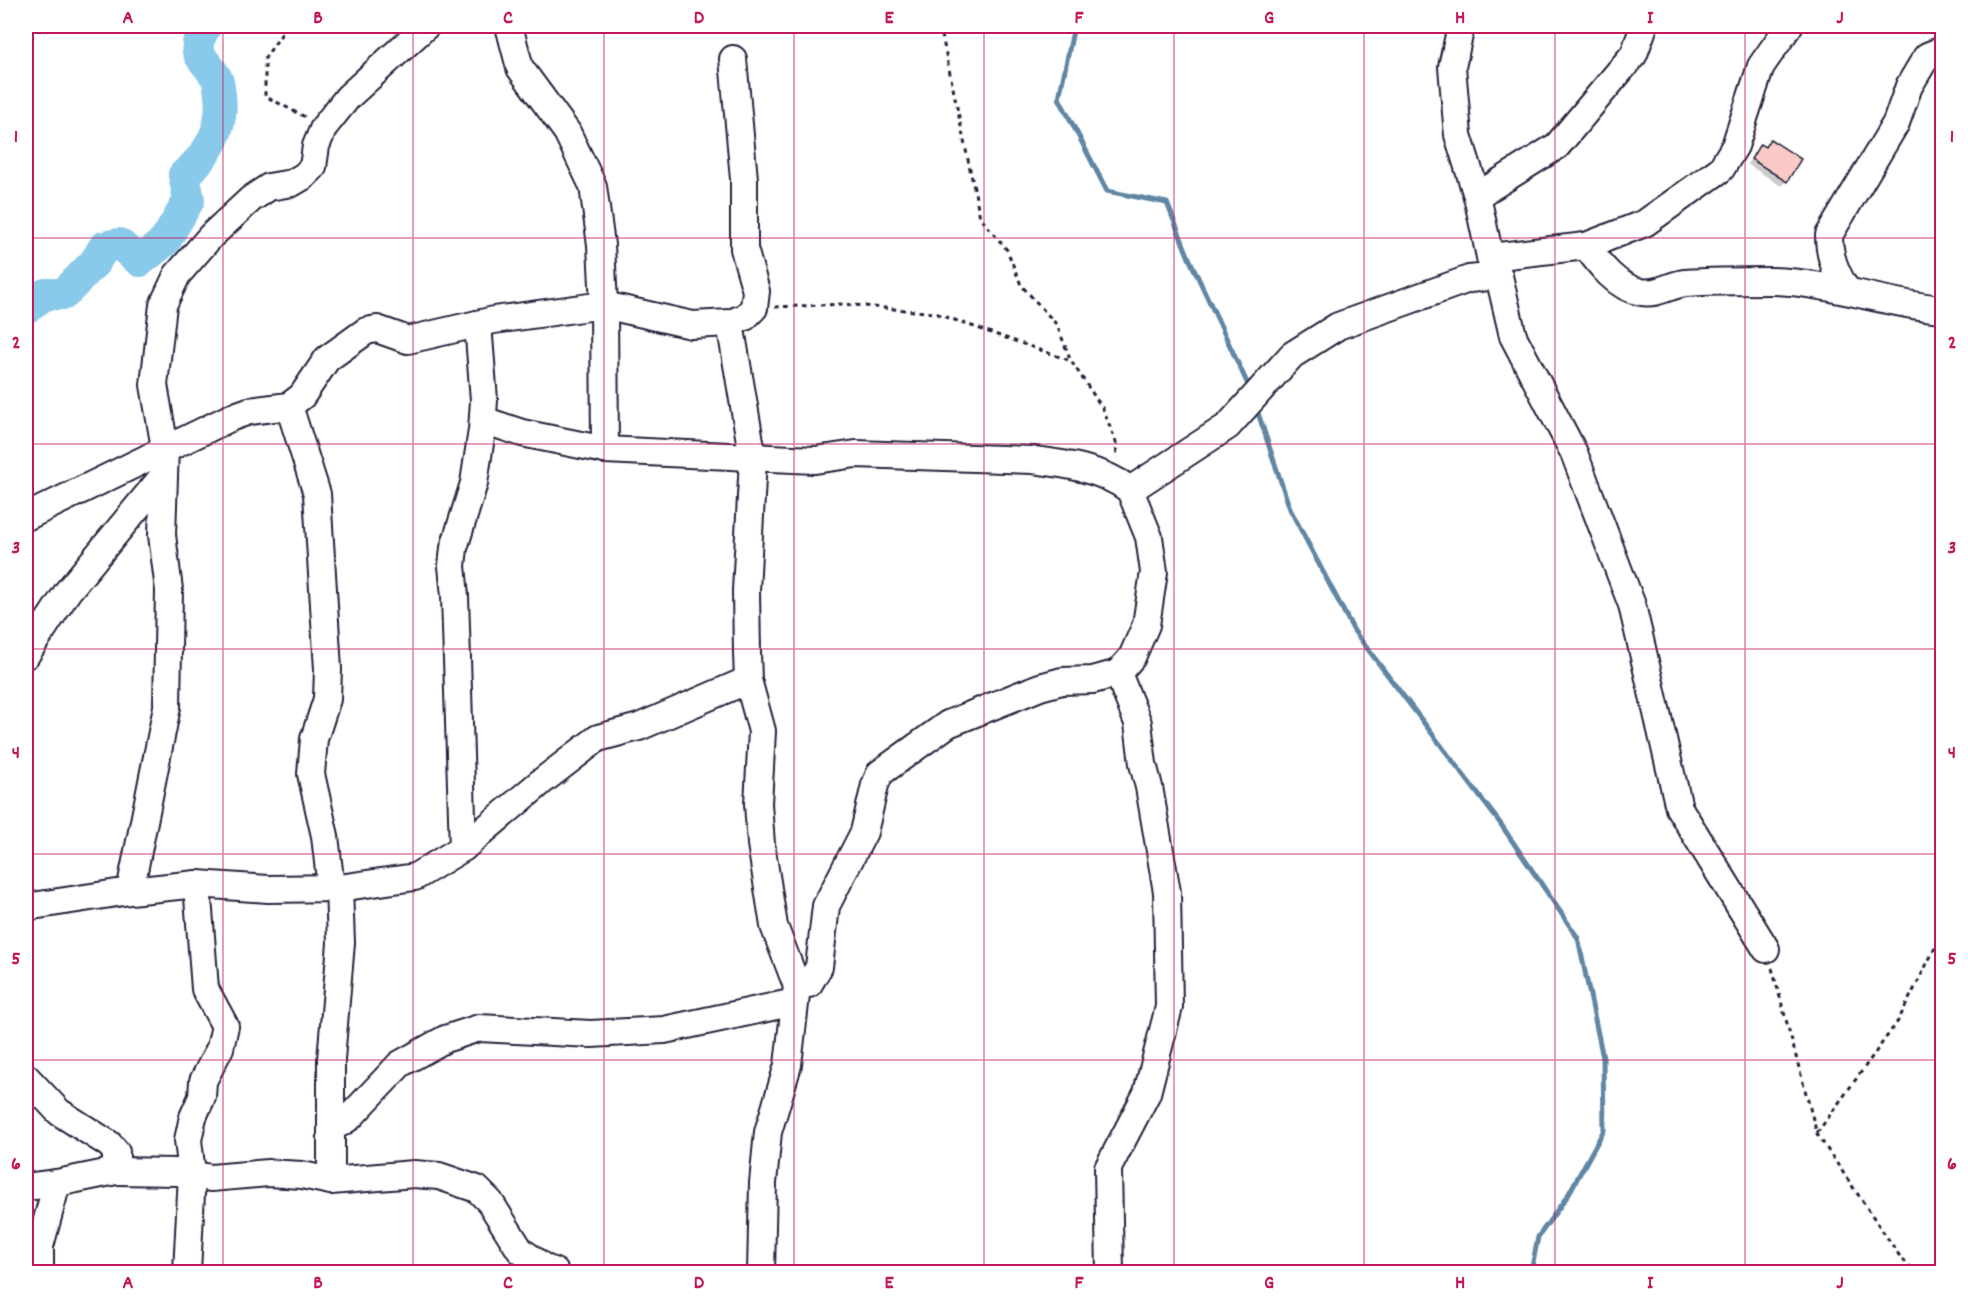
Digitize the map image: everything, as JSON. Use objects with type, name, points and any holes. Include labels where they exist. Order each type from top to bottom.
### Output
[{"type":"street","points":[[130,891],[167,706],[166,642],[169,590],[162,535],[165,448],[154,385],[163,305],[177,274],[211,236],[251,199],[269,187],[292,183],[304,176],[313,166],[316,146],[324,127],[348,97],[426,26]]},
{"type":"street","points":[[509,26],[520,68],[567,132],[593,186],[601,245],[604,305],[605,450]]},
{"type":"street","points":[[1461,26],[1452,67],[1458,135],[1513,336],[1574,453],[1632,605],[1679,808],[1766,949]]},
{"type":"street","points":[[1476,196],[1557,146],[1634,54],[1644,26]]},
{"type":"street","points":[[1123,484],[1228,426],[1292,356],[1338,326],[1469,279],[1495,266],[1586,246],[1645,223],[1721,169],[1734,146],[1761,66],[1790,26]]},
{"type":"street","points":[[1846,289],[1834,269],[1829,250],[1829,235],[1896,123],[1909,86],[1927,56],[1942,50]]},
{"type":"street","points":[[26,517],[165,448],[249,411],[289,406],[302,396],[327,359],[366,331],[377,329],[408,340],[478,324],[604,305],[692,325],[730,322],[745,317],[754,308],[756,291],[744,249],[744,179],[734,59]]},
{"type":"street","points":[[1586,246],[1601,267],[1624,285],[1640,292],[1662,292],[1682,284],[1774,281],[1846,289],[1922,308],[1942,309]]},
{"type":"street","points":[[730,322],[753,459],[746,591],[748,680],[762,731],[758,804],[761,844],[774,926],[796,994],[788,1065],[768,1132],[763,1184],[761,1272]]},
{"type":"street","points":[[463,848],[455,596],[452,566],[454,548],[474,483],[483,420],[484,400],[478,324]]},
{"type":"street","points":[[289,406],[317,494],[328,669],[327,699],[314,739],[311,774],[335,888],[341,943],[331,1059],[332,1181]]},
{"type":"street","points":[[332,1125],[341,1124],[350,1117],[400,1064],[445,1039],[479,1028],[591,1034],[664,1030],[796,994],[809,984],[819,967],[826,906],[864,832],[875,785],[886,767],[948,724],[1040,687],[1062,681],[1093,680],[1118,673],[1132,657],[1146,626],[1154,572],[1149,537],[1123,484],[1062,464],[986,457],[856,454],[815,460],[753,459],[605,450],[522,433],[483,420]]},
{"type":"street","points":[[26,655],[68,591],[164,475]]},
{"type":"street","points":[[1110,1272],[1108,1168],[1147,1093],[1169,1007],[1167,892],[1143,764],[1138,723],[1118,673]]},
{"type":"street","points":[[26,907],[130,891],[197,884],[268,889],[335,888],[415,878],[463,848],[541,782],[598,738],[639,727],[748,680]]},
{"type":"street","points":[[187,1272],[192,1174],[188,1140],[193,1117],[202,1096],[203,1081],[220,1048],[225,1026],[205,989],[197,884]]},
{"type":"street","points":[[26,1077],[59,1112],[110,1144],[116,1152],[116,1171]]},
{"type":"street","points":[[26,1187],[116,1171],[192,1174],[211,1178],[268,1173],[302,1175],[332,1181],[414,1174],[460,1181],[477,1189],[490,1202],[520,1250],[543,1268],[555,1272]]},
{"type":"street","points":[[40,1272],[40,1246],[57,1183]]},
{"type":"path","points":[[286,26],[265,58],[265,96],[324,127]]},
{"type":"path","points":[[940,26],[980,217],[1007,250],[1021,285],[1057,325],[1071,361],[1103,410],[1116,441],[1123,484]]},
{"type":"path","points":[[754,308],[844,304],[935,313],[1071,361]]},
{"type":"path","points":[[1817,1134],[1898,1021],[1942,934]]},
{"type":"path","points":[[1766,949],[1817,1134],[1901,1258],[1916,1272]]},
{"type":"building","points":[[1770,139],[1801,159],[1787,182],[1751,159],[1760,144],[1765,147]]},
{"type":"waterway","points":[[26,308],[45,294],[64,294],[95,262],[104,247],[119,244],[140,261],[165,241],[189,200],[184,175],[201,158],[213,140],[220,119],[218,81],[199,54],[198,49],[198,43],[206,26]]},
{"type":"waterway","points":[[1074,26],[1059,98],[1107,191],[1167,203],[1189,258],[1250,389]]},
{"type":"waterway","points":[[1256,407],[1290,509],[1354,631],[1500,823],[1578,938],[1603,1058],[1604,1130],[1568,1195],[1538,1237],[1531,1272]]}]
